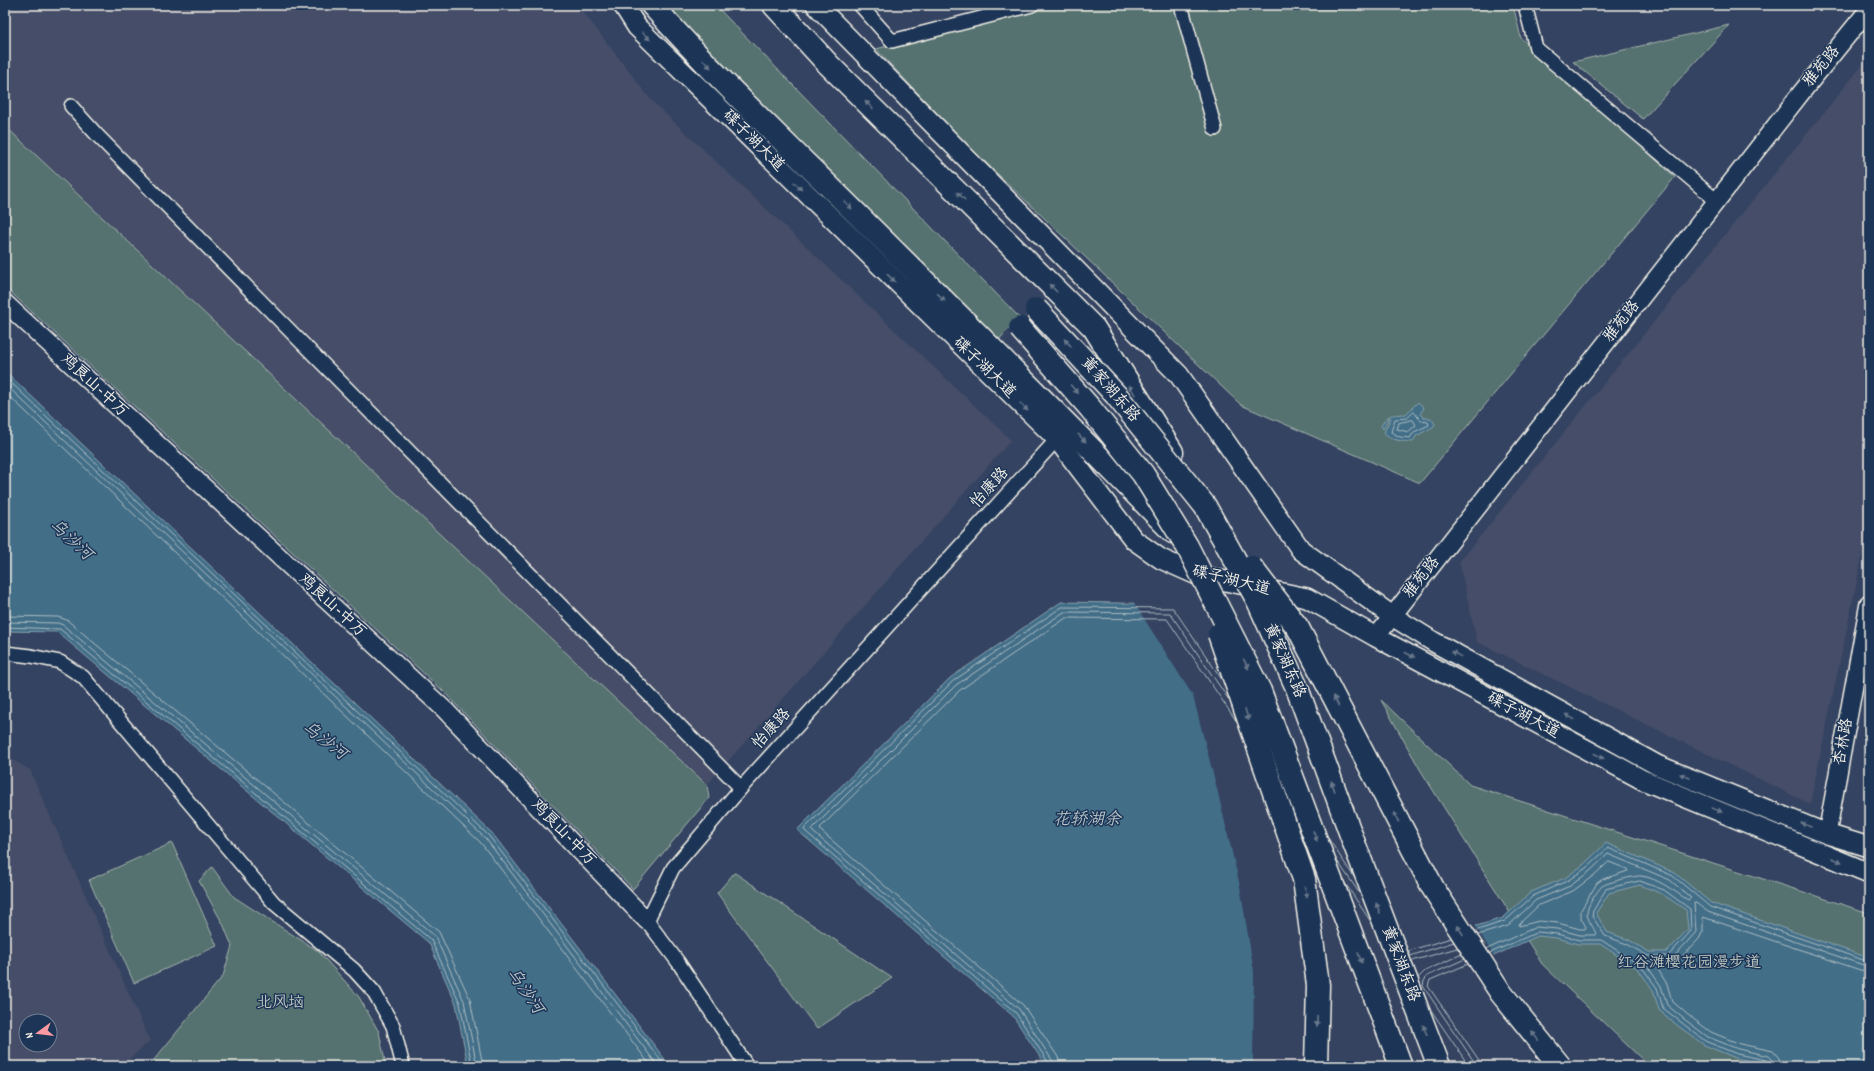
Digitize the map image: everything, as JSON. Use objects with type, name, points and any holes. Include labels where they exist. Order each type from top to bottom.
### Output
[{"type":"highway","points":[[652,5],[680,36],[1041,396],[1187,546],[1304,879],[1318,985],[1316,1066]]},
{"type":"highway","points":[[774,5],[828,64],[1094,328],[1205,506],[1298,628],[1433,888],[1501,993],[1560,1066]]},
{"type":"highway","name":"黄家湖东路","points":[[1400,1066],[1260,691],[1187,546],[1143,474],[1090,408],[1020,328],[1036,309],[1116,395],[1205,506],[1258,601],[1297,688],[1439,1066]]},
{"type":"main road","name":"碟子湖大道","points":[[623,5],[637,27],[1057,439],[1134,540],[1161,559],[1197,575],[1307,598],[1376,637],[1643,780],[1869,873]]},
{"type":"main road","name":"碟子湖大道","points":[[816,5],[1179,375],[1301,550],[1392,616],[1445,648],[1657,765],[1827,834],[1869,847]]},
{"type":"street","points":[[860,5],[892,41],[1032,5]]},
{"type":"street","points":[[1181,5],[1215,129]]},
{"type":"street","points":[[1525,5],[1536,48],[1716,201]]},
{"type":"street","name":"雅苑路","points":[[1376,637],[1716,201],[1869,9]]},
{"type":"street","points":[[71,106],[741,788]]},
{"type":"street","name":"鸡良山-中万","points":[[5,303],[445,710],[646,921]]},
{"type":"street","name":"怡康路","points":[[646,921],[673,868],[741,788],[1057,439]]},
{"type":"street","name":"杏林路","points":[[1827,834],[1869,603]]},
{"type":"street","points":[[5,653],[31,656],[60,662],[83,677],[274,903],[354,970],[374,992],[393,1026],[403,1066]]},
{"type":"street","points":[[646,921],[678,962],[747,1066]]},
{"type":"shaded area","points":[[5,5],[578,5],[651,100],[1011,440],[707,785],[317,440],[5,134]]},
{"type":"shaded area","points":[[1869,57],[1869,524],[1810,804],[1477,642],[1459,562]]},
{"type":"shaded area","points":[[5,755],[30,770],[150,1041],[121,1066],[5,1066]]},
{"type":"green space","points":[[665,5],[715,5],[1019,317],[997,342]]},
{"type":"green space","points":[[1049,5],[1513,5],[1521,38],[1675,177],[1420,483],[1241,405],[964,142],[876,49]]},
{"type":"green space","points":[[1729,25],[1643,119],[1573,62]]},
{"type":"green space","points":[[5,126],[707,785],[709,798],[633,889],[444,692],[5,287]]},
{"type":"green space","name":"红谷滩樱花园漫步道","points":[[1381,700],[1470,785],[1869,913],[1869,1066],[1649,1066],[1542,964],[1421,771]]},
{"type":"green space","points":[[172,843],[217,946],[134,983],[89,880]]},
{"type":"green space","name":"北风垴","points":[[212,867],[234,897],[318,951],[359,997],[379,1032],[386,1066],[149,1066],[223,976],[232,946],[223,924],[199,881]]},
{"type":"green space","points":[[734,873],[892,978],[817,1029],[717,893]]},
{"type":"water","name":"乌沙河","points":[[5,371],[492,833],[670,1066],[468,1066],[456,1004],[429,943],[57,632],[5,631]]},
{"type":"water","points":[[1418,402],[1424,408],[1420,414],[1424,418],[1431,418],[1435,424],[1433,427],[1416,436],[1413,442],[1397,440],[1386,435],[1384,432],[1391,418],[1389,417],[1383,429],[1381,426],[1386,419],[1388,417],[1397,414],[1406,414]]},
{"type":"water","name":"花轿湖余","points":[[1061,602],[1175,604],[1406,947],[1503,918],[1531,892],[1565,878],[1583,865],[1606,843],[1675,873],[1711,903],[1869,958],[1869,1066],[1774,1066],[1736,1058],[1704,1045],[1678,1026],[1659,1010],[1653,990],[1638,969],[1600,944],[1578,944],[1556,938],[1538,936],[1431,984],[1488,1066],[1046,1066],[1013,1016],[797,830],[950,678]],"holes":[[[1640,885],[1662,894],[1686,910],[1688,929],[1667,952],[1649,952],[1629,940],[1607,932],[1596,913],[1609,893]]]},
{"type":"pier","points":[[1133,601],[1177,602],[1407,945],[1475,925],[1495,958],[1434,985],[1490,1066],[1253,1066],[1254,972],[1240,886],[1193,696]]}]
